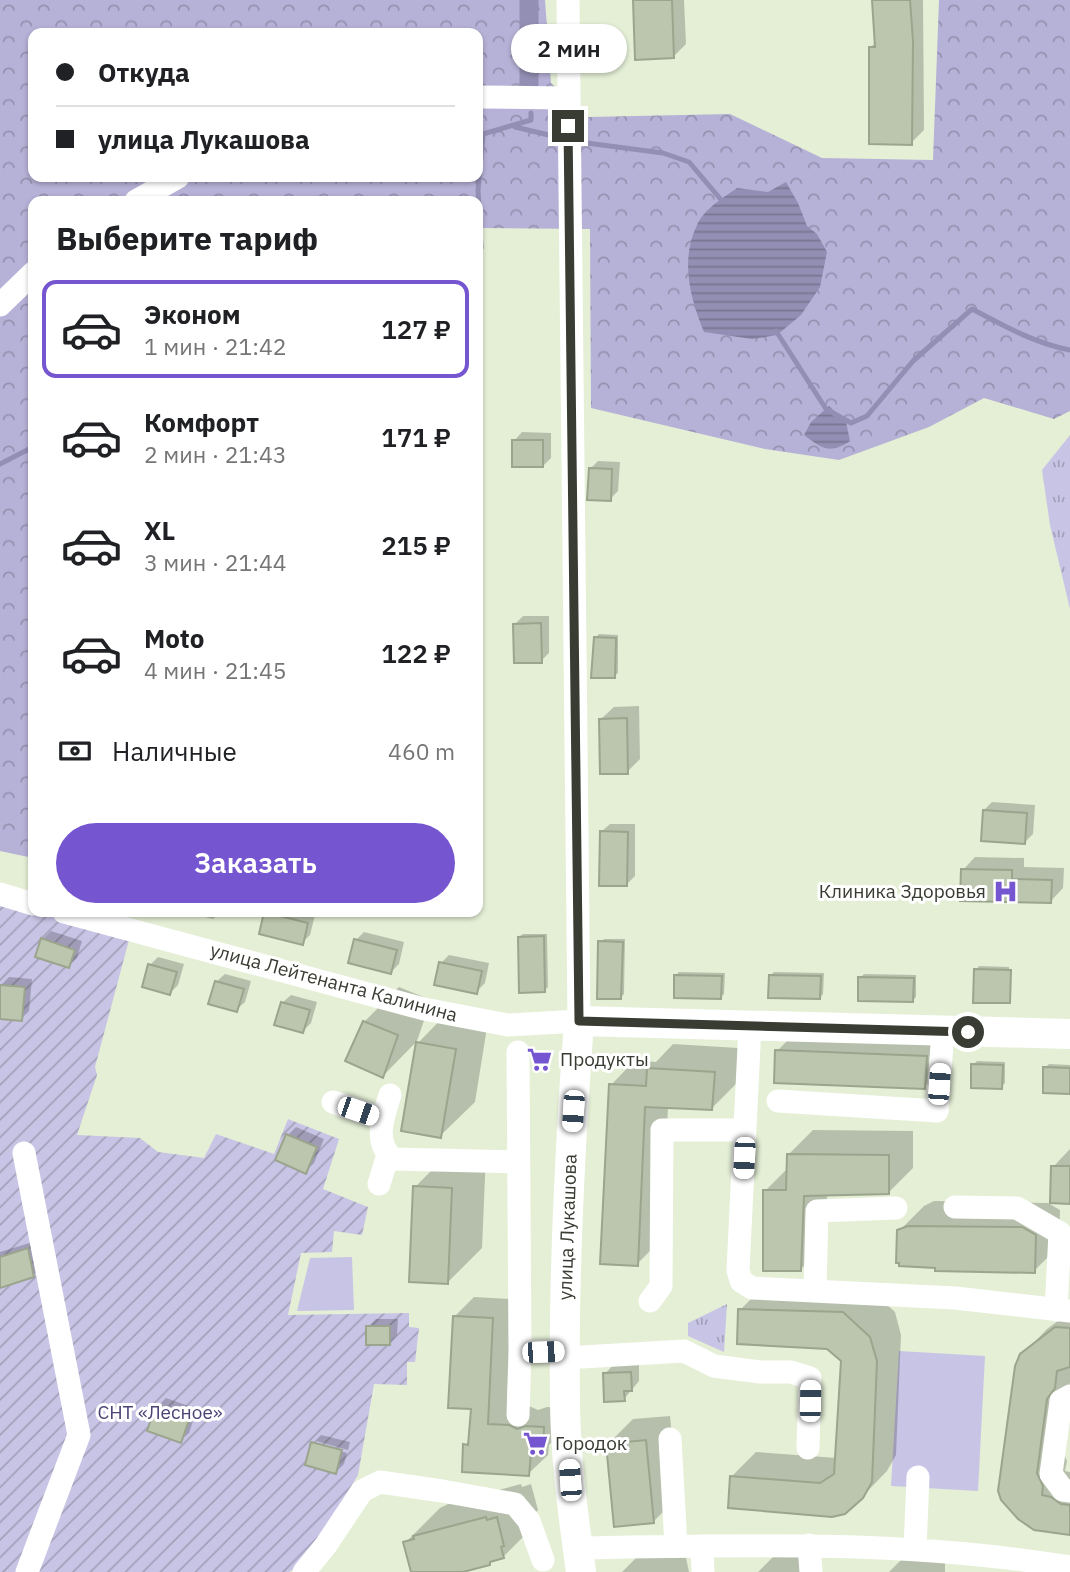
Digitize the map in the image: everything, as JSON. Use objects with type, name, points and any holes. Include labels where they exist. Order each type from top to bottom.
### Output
[{"type":"main road","name":"улица Лейтенанта Калинина","points":[[579,1021],[1070,1034]]},
{"type":"main road","name":"улица Лукашова","points":[[579,1021],[568,1184],[565,1354],[565,1399],[572,1502],[579,1558]]},
{"type":"street","name":"улица Лукашова","points":[[568,0],[579,1021]]},
{"type":"street","points":[[483,97],[568,98]]},
{"type":"street","points":[[145,196],[169,182]]},
{"type":"street","points":[[0,305],[28,278]]},
{"type":"street","points":[[0,894],[28,902]]},
{"type":"street","name":"улица Лейтенанта Калинина","points":[[108,917],[144,921],[424,1009],[508,1025],[579,1021]]},
{"type":"street","points":[[750,1026],[738,1270],[741,1281],[752,1288],[955,1298],[1063,1310],[1065,1234],[1017,1208],[955,1208]]},
{"type":"street","points":[[778,1101],[937,1111],[943,1031]]},
{"type":"street","points":[[518,1052],[518,1415]]},
{"type":"street","points":[[390,1095],[380,1131],[382,1144],[388,1155],[398,1161],[517,1162]]},
{"type":"street","points":[[333,1102],[383,1119]]},
{"type":"street","points":[[650,1301],[661,1286],[662,1130],[745,1130]]},
{"type":"street","points":[[24,1153],[79,1435],[27,1572]]},
{"type":"street","points":[[379,1184],[388,1155]]},
{"type":"street","points":[[815,1290],[817,1211],[896,1208]]},
{"type":"street","points":[[520,1352],[565,1354],[684,1350],[714,1366],[760,1372],[791,1372],[810,1378],[808,1448]]},
{"type":"street","points":[[1070,1396],[1061,1401],[1051,1474],[1063,1490],[1070,1491]]},
{"type":"street","points":[[670,1439],[676,1546]]},
{"type":"street","points":[[918,1477],[929,1557]]},
{"type":"street","points":[[304,1572],[326,1545],[362,1491],[380,1482],[516,1504],[529,1521],[540,1566],[579,1558],[676,1546],[810,1545],[929,1557],[1018,1558],[1070,1567]]},
{"type":"street","points":[[810,1545],[811,1572]]},
{"type":"street","points":[[702,1546],[703,1572]]},
{"type":"green space","points":[[0,0],[545,0],[551,83],[588,117],[730,114],[822,158],[933,160],[939,0],[1070,0],[1070,411],[1054,419],[984,398],[929,427],[839,460],[765,449],[591,408],[590,229],[483,228],[483,196],[28,196],[28,857],[0,851]]},
{"type":"green space","points":[[1070,435],[1070,609],[1050,525],[1042,470]]},
{"type":"green space","name":"СНТ «Лесное»","points":[[0,902],[28,910],[28,917],[102,917],[133,925],[95,1067],[97,1075],[77,1135],[140,1138],[158,1152],[204,1158],[216,1134],[274,1154],[288,1119],[339,1139],[323,1189],[368,1207],[362,1235],[334,1231],[332,1252],[301,1253],[288,1315],[409,1313],[409,1327],[419,1328],[415,1362],[407,1362],[407,1385],[374,1384],[358,1475],[305,1562],[289,1572],[0,1572]]},
{"type":"green space","points":[[352,1257],[354,1310],[297,1311],[310,1258]]},
{"type":"green space","points":[[727,1304],[724,1352],[688,1336],[688,1323]]},
{"type":"green space","points":[[899,1351],[985,1356],[978,1491],[891,1486]]},
{"type":"shaded area","points":[[786,182],[807,226],[817,234],[827,252],[820,287],[801,315],[777,335],[752,339],[704,332],[691,292],[688,265],[692,238],[700,219],[714,204],[737,188],[768,192]]},
{"type":"shaded area","points":[[829,406],[846,422],[850,441],[831,449],[804,435],[811,422]]},
{"type":"building","points":[[633,0],[672,0],[674,58],[635,60]]},
{"type":"building","points":[[872,0],[910,0],[913,41],[912,145],[869,144],[869,47],[875,47]]},
{"type":"building","points":[[512,440],[543,440],[543,467],[512,467]]},
{"type":"building","points":[[589,468],[612,469],[611,501],[587,500]]},
{"type":"building","points":[[541,623],[542,663],[514,663],[513,624]]},
{"type":"building","points":[[594,637],[616,638],[615,678],[591,678]]},
{"type":"building","points":[[627,718],[628,774],[600,774],[599,719]]},
{"type":"building","points":[[983,810],[1027,813],[1025,844],[981,841]]},
{"type":"building","points":[[600,831],[628,832],[627,886],[599,886]]},
{"type":"building","name":"Клиника Здоровья","points":[[961,869],[1012,870],[1012,879],[1052,880],[1051,903],[960,901]]},
{"type":"building","points":[[263,917],[284,917],[308,923],[303,945],[259,934]]},
{"type":"building","points":[[544,936],[545,992],[519,993],[518,937]]},
{"type":"building","points":[[41,938],[75,950],[69,968],[35,957]]},
{"type":"building","points":[[354,939],[397,950],[391,974],[348,963]]},
{"type":"building","points":[[598,941],[623,942],[621,999],[597,999]]},
{"type":"building","points":[[439,962],[482,971],[477,994],[434,985]]},
{"type":"building","points":[[148,964],[177,972],[170,995],[142,987]]},
{"type":"building","points":[[974,969],[1011,970],[1010,1003],[973,1003]]},
{"type":"building","points":[[674,975],[722,976],[721,999],[674,998]]},
{"type":"building","points":[[769,975],[821,976],[820,999],[768,998]]},
{"type":"building","points":[[858,977],[914,978],[913,1002],[858,1001]]},
{"type":"building","points":[[215,981],[244,989],[237,1012],[208,1004]]},
{"type":"building","points":[[0,985],[25,987],[22,1021],[0,1019]]},
{"type":"building","points":[[281,1002],[310,1010],[303,1033],[274,1025]]},
{"type":"building","points":[[363,1021],[398,1035],[383,1078],[345,1061]]},
{"type":"building","points":[[416,1042],[456,1049],[441,1138],[401,1131]]},
{"type":"building","points":[[775,1050],[927,1056],[925,1089],[774,1083]]},
{"type":"building","points":[[971,1064],[1003,1065],[1002,1089],[971,1088]]},
{"type":"building","points":[[1043,1067],[1070,1068],[1070,1094],[1043,1093]]},
{"type":"building","points":[[647,1068],[715,1072],[712,1110],[645,1107],[638,1266],[600,1264],[609,1084],[646,1086]]},
{"type":"building","points":[[286,1134],[317,1147],[306,1174],[275,1160]]},
{"type":"building","points":[[787,1154],[889,1155],[889,1194],[804,1196],[801,1271],[763,1271],[763,1190],[786,1190]]},
{"type":"building","points":[[1051,1166],[1070,1166],[1070,1204],[1050,1203]]},
{"type":"building","points":[[413,1186],[452,1188],[448,1284],[409,1282]]},
{"type":"building","points":[[908,1226],[1022,1227],[1036,1235],[1035,1273],[935,1271],[935,1268],[899,1266],[899,1263],[896,1263],[897,1230]]},
{"type":"building","points":[[28,1248],[34,1277],[0,1288],[0,1257]]},
{"type":"building","points":[[738,1309],[843,1312],[870,1337],[877,1361],[872,1482],[863,1498],[845,1514],[832,1517],[728,1508],[730,1476],[820,1483],[834,1474],[841,1361],[827,1349],[737,1344]]},
{"type":"building","points":[[453,1316],[493,1318],[488,1424],[509,1425],[517,1429],[526,1426],[544,1427],[543,1454],[531,1453],[529,1476],[462,1472],[463,1444],[468,1445],[471,1409],[448,1408]]},
{"type":"building","points":[[366,1326],[390,1326],[390,1345],[366,1345]]},
{"type":"building","points":[[1055,1327],[1070,1328],[1070,1367],[1057,1371],[1055,1388],[1047,1399],[1037,1473],[1043,1486],[1042,1495],[1070,1505],[1070,1535],[1034,1530],[1018,1519],[1001,1500],[998,1491],[1015,1366],[1020,1354]]},
{"type":"building","points":[[631,1372],[632,1391],[624,1391],[625,1401],[604,1402],[603,1373]]},
{"type":"building","points":[[156,1405],[190,1417],[181,1443],[147,1431]]},
{"type":"building","points":[[646,1440],[654,1523],[614,1527],[606,1444]]},
{"type":"building","points":[[311,1442],[342,1450],[336,1474],[305,1465]]},
{"type":"building","points":[[486,1517],[487,1520],[497,1517],[504,1558],[490,1562],[490,1565],[463,1572],[411,1572],[403,1542],[414,1539],[413,1536]]},
{"type":"waterway","points":[[529,0],[529,86]]},
{"type":"waterway","points":[[483,134],[531,120],[531,113]]},
{"type":"waterway","points":[[515,127],[553,136]]},
{"type":"waterway","points":[[579,142],[663,153],[689,162],[723,202]]},
{"type":"waterway","points":[[478,196],[479,182]]},
{"type":"waterway","points":[[776,331],[826,409],[851,423],[867,416],[913,361],[972,309],[1008,328],[1070,350]]},
{"type":"waterway","points":[[0,464],[28,450]]},
{"type":"place","name":"Клиника Здоровья","points":[[1006,891]]},
{"type":"place","name":"Продукты","points":[[540,1059]]},
{"type":"place","name":"Городок","points":[[535,1443]]},
{"type":"route","points":[[568,126],[579,1021],[968,1032]]}]
